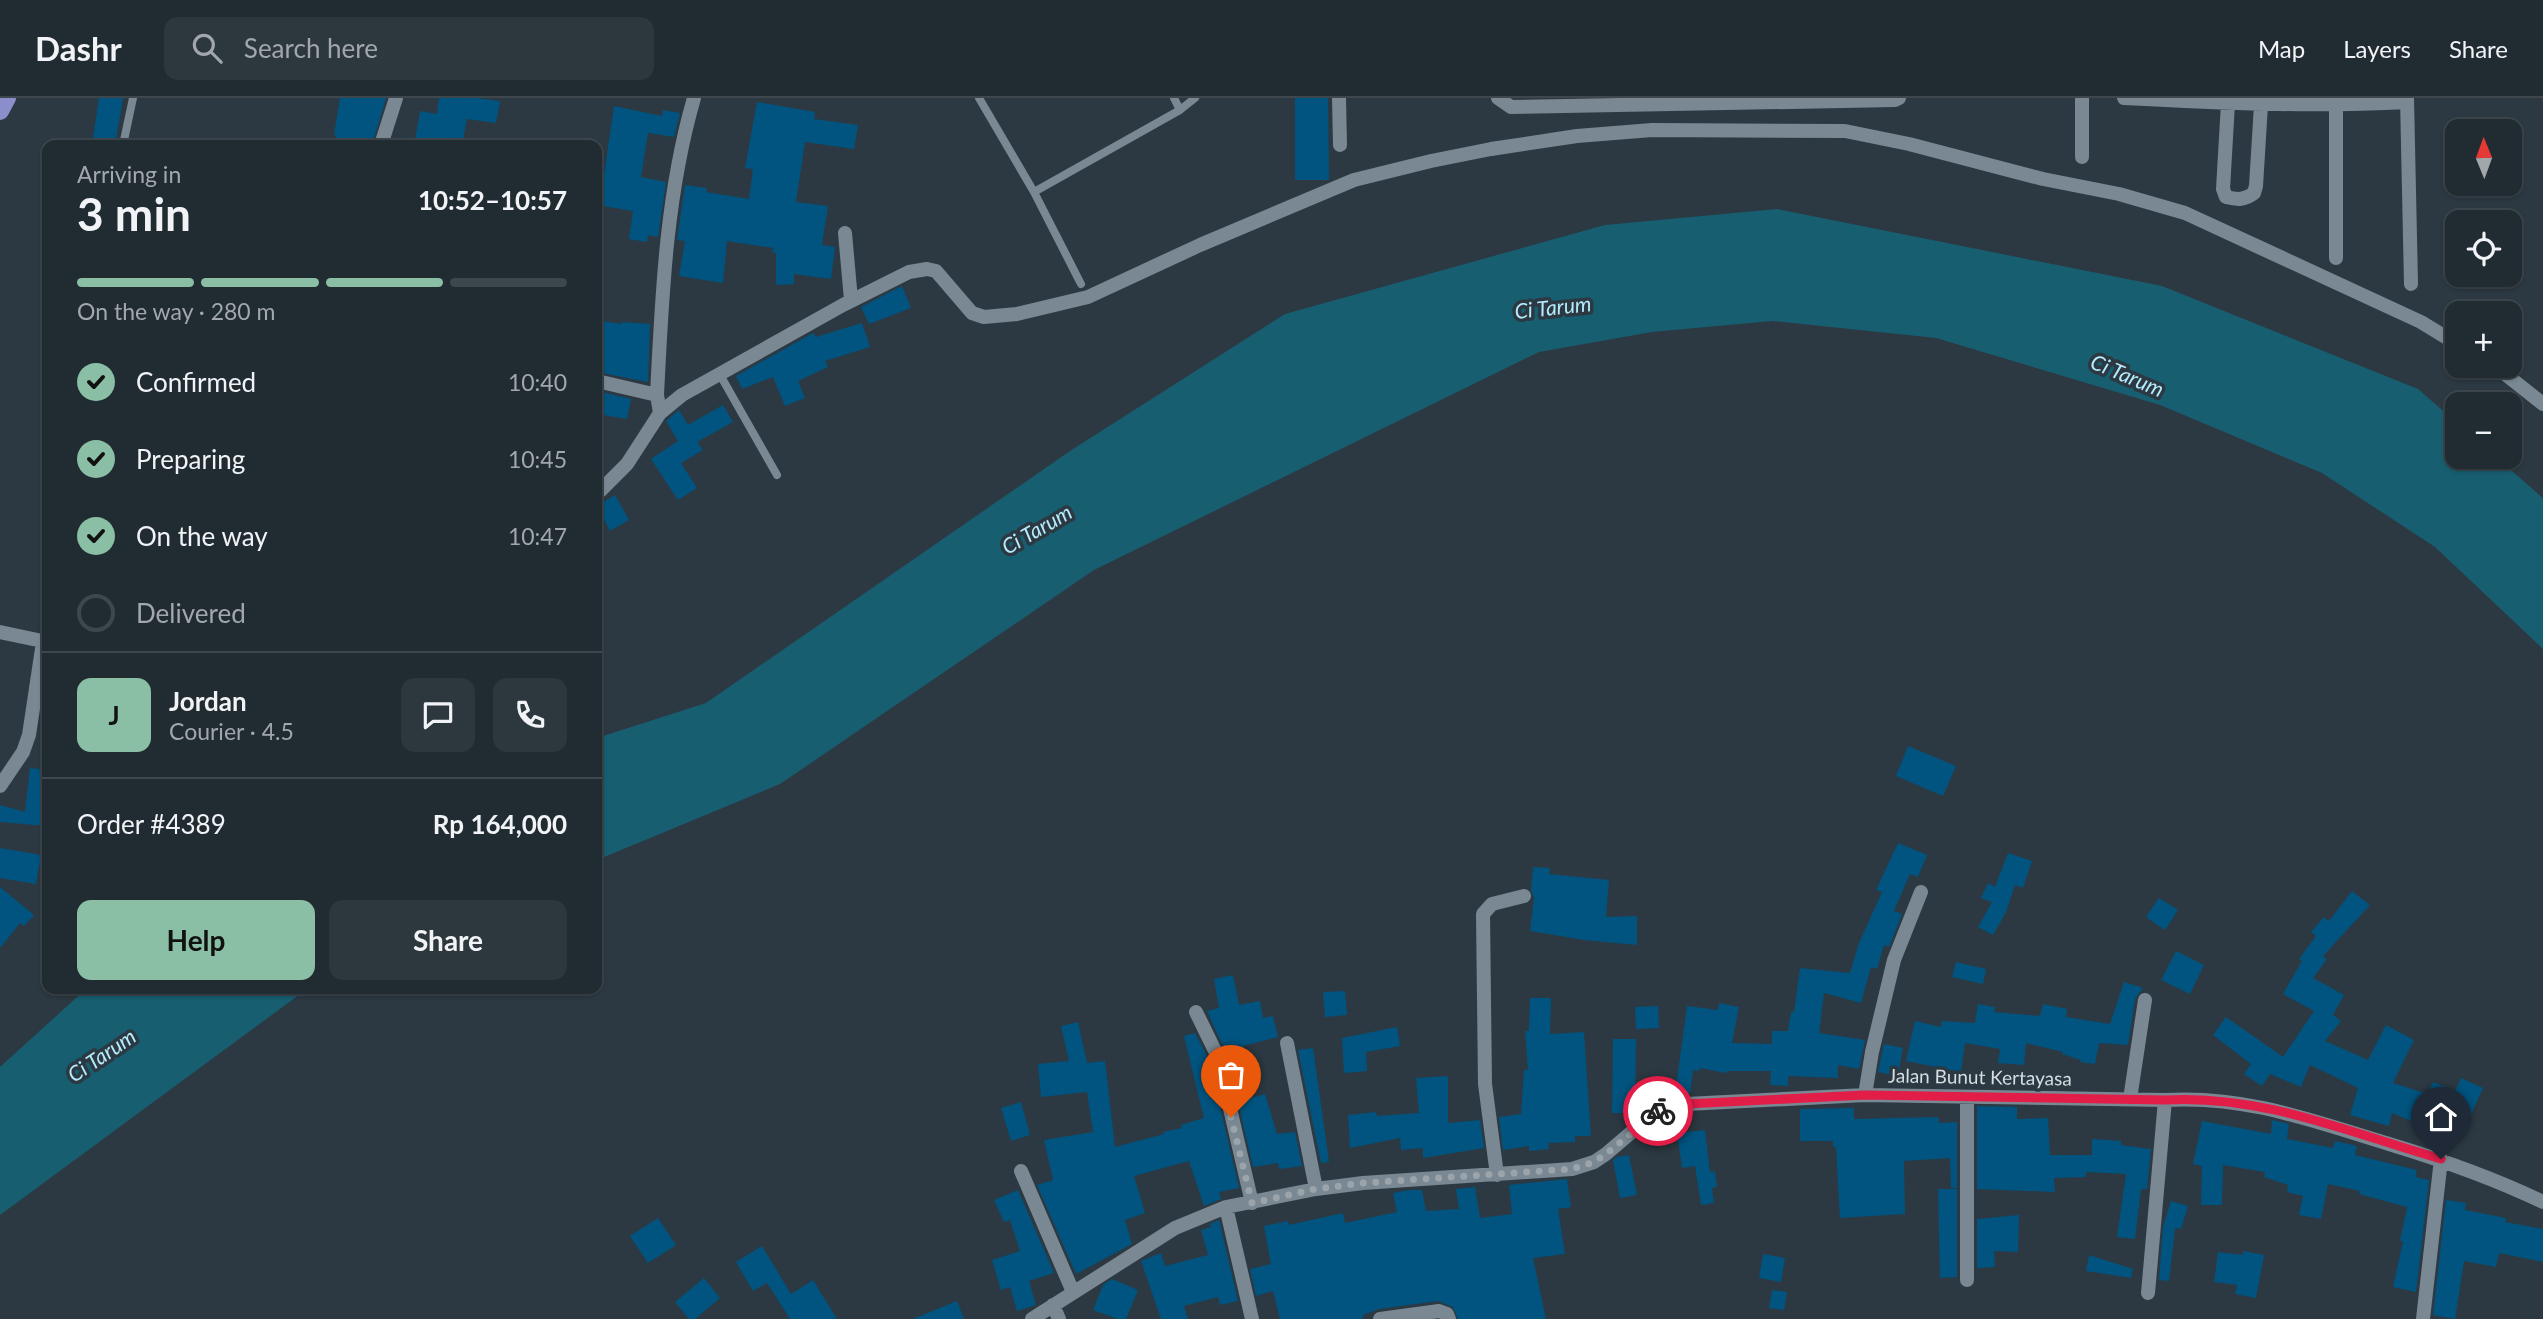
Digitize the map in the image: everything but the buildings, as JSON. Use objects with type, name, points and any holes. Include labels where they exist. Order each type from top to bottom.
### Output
[{"type":"main road","points":[[0,111],[7,98]]},
{"type":"street","points":[[383,140],[396,98]]},
{"type":"street","points":[[660,413],[657,395],[668,214],[694,98]]},
{"type":"street","points":[[1339,98],[1340,145]]},
{"type":"street","points":[[1498,98],[1511,107],[1899,98]]},
{"type":"street","points":[[2082,98],[2082,157]]},
{"type":"street","points":[[2124,98],[2261,105],[2336,105],[2407,100],[2411,284]]},
{"type":"street","points":[[2228,103],[2223,188],[2226,197],[2236,200],[2247,198],[2254,193],[2256,186],[2261,105]]},
{"type":"street","points":[[2336,105],[2336,258]]},
{"type":"street","points":[[602,489],[627,464],[660,413],[681,395],[851,300],[909,272],[927,269],[936,271],[972,313],[984,317],[1017,314],[1088,297],[1200,245],[1354,180],[1431,161],[1577,136],[1652,130],[1845,131],[1909,144],[2043,179],[2119,194],[2185,213],[2421,322],[2445,337]]},
{"type":"street","points":[[845,233],[851,300]]},
{"type":"street","points":[[2510,378],[2543,404]]},
{"type":"street","points":[[602,382],[657,395]]},
{"type":"street","points":[[0,632],[42,641]]},
{"type":"street","points":[[0,786],[23,752],[29,735],[42,659]]},
{"type":"street","points":[[1865,1095],[1872,1052],[1894,960],[1922,892]]},
{"type":"street","points":[[1497,1175],[1486,1084],[1483,914],[1492,904],[1524,896]]},
{"type":"street","points":[[2130,1100],[2145,1000]]},
{"type":"street","points":[[1196,1012],[1218,1057],[1252,1203]]},
{"type":"street","points":[[1287,1042],[1316,1189]]},
{"type":"street","name":"Jalan Bunut Kertayasa","points":[[1032,1319],[1056,1312],[1073,1292],[1175,1228],[1226,1207],[1316,1189],[1408,1179],[1572,1169],[1594,1162],[1606,1154],[1654,1112],[1671,1107],[1773,1099],[1865,1095],[2130,1100],[2200,1098],[2274,1109],[2441,1159],[2543,1202]]},
{"type":"street","points":[[1967,1098],[1967,1280]]},
{"type":"street","points":[[2148,1293],[2165,1100]]},
{"type":"street","points":[[2423,1319],[2441,1159]]},
{"type":"street","points":[[1021,1171],[1073,1292]]},
{"type":"street","points":[[1226,1207],[1252,1319]]},
{"type":"street","points":[[1380,1319],[1439,1311],[1447,1314],[1449,1319]]},
{"type":"lane","points":[[124,140],[133,98]]},
{"type":"lane","points":[[979,98],[1034,192],[1081,284]]},
{"type":"lane","points":[[1174,98],[1180,110]]},
{"type":"lane","points":[[1034,192],[1180,110],[1195,98]]},
{"type":"lane","points":[[719,373],[777,475]]},
{"type":"water","name":"Ci Tarum","points":[[1777,209],[2162,286],[2418,389],[2445,413],[2445,469],[2510,469],[2543,498],[2543,649],[2435,547],[2322,473],[2160,405],[1936,338],[1772,321],[1652,332],[1539,352],[1094,570],[780,784],[602,858],[602,736],[706,703],[1070,451],[1285,314],[1605,225]]},
{"type":"water","name":"Ci Tarum","points":[[80,994],[300,994],[0,1215],[0,1067]]},
{"type":"way so far","points":[[1231,1117],[1252,1203],[1316,1189],[1363,1183],[1572,1169],[1594,1162],[1606,1154],[1658,1111]]},
{"type":"route","points":[[1658,1111],[1686,1104],[1865,1095],[2130,1100],[2200,1098],[2274,1109],[2441,1159]]}]
